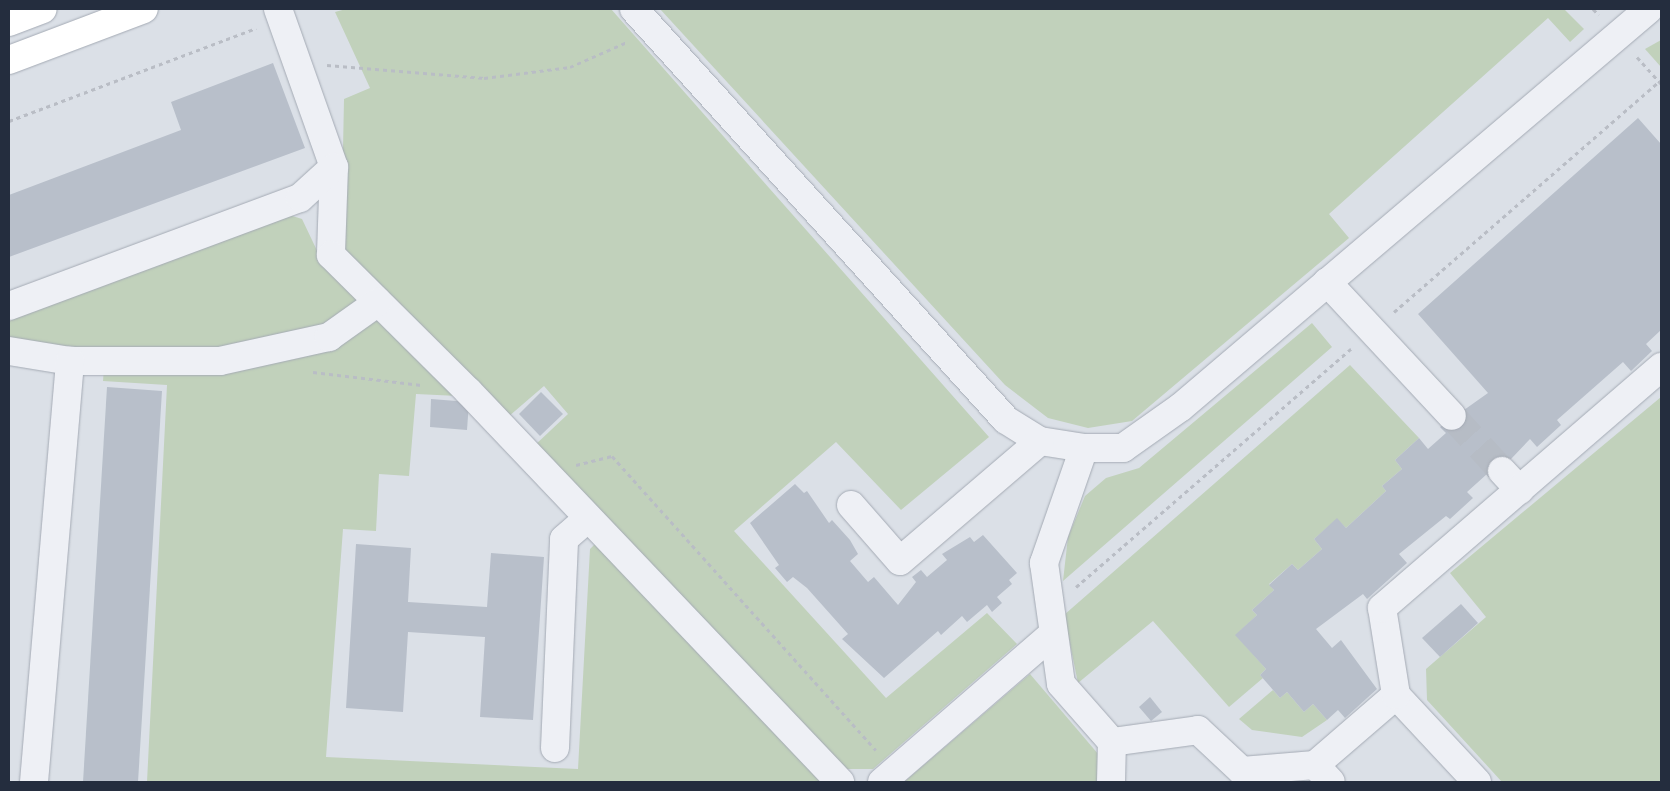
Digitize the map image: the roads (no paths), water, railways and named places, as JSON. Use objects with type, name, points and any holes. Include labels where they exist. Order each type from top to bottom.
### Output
[{"type":"main road","points":[[9,22],[44,9]]},
{"type":"main road","points":[[9,60],[144,9]]},
{"type":"street","points":[[634,9],[1006,420],[1040,441],[1084,448],[1123,448],[1181,407],[1649,9]]},
{"type":"street","points":[[280,14],[334,167],[331,255],[588,518],[840,782]]},
{"type":"street","points":[[9,306],[300,198],[334,167]]},
{"type":"street","points":[[1327,282],[1452,416]]},
{"type":"street","points":[[9,351],[70,361],[220,361],[329,337],[378,302]]},
{"type":"street","points":[[34,782],[70,361]]},
{"type":"street","points":[[1477,782],[1396,695],[1382,608],[1511,480],[1661,367]]},
{"type":"street","points":[[851,505],[900,561],[1040,441]]},
{"type":"street","points":[[1084,448],[1044,563],[1052,635],[1061,684],[1112,742],[1111,782]]},
{"type":"street","points":[[555,748],[564,538],[588,518]]},
{"type":"street","points":[[882,782],[1052,635]]},
{"type":"street","points":[[1112,742],[1198,730],[1242,771],[1323,774],[1396,695]]},
{"type":"tunnel","points":[[1452,416],[1502,471]]}]
